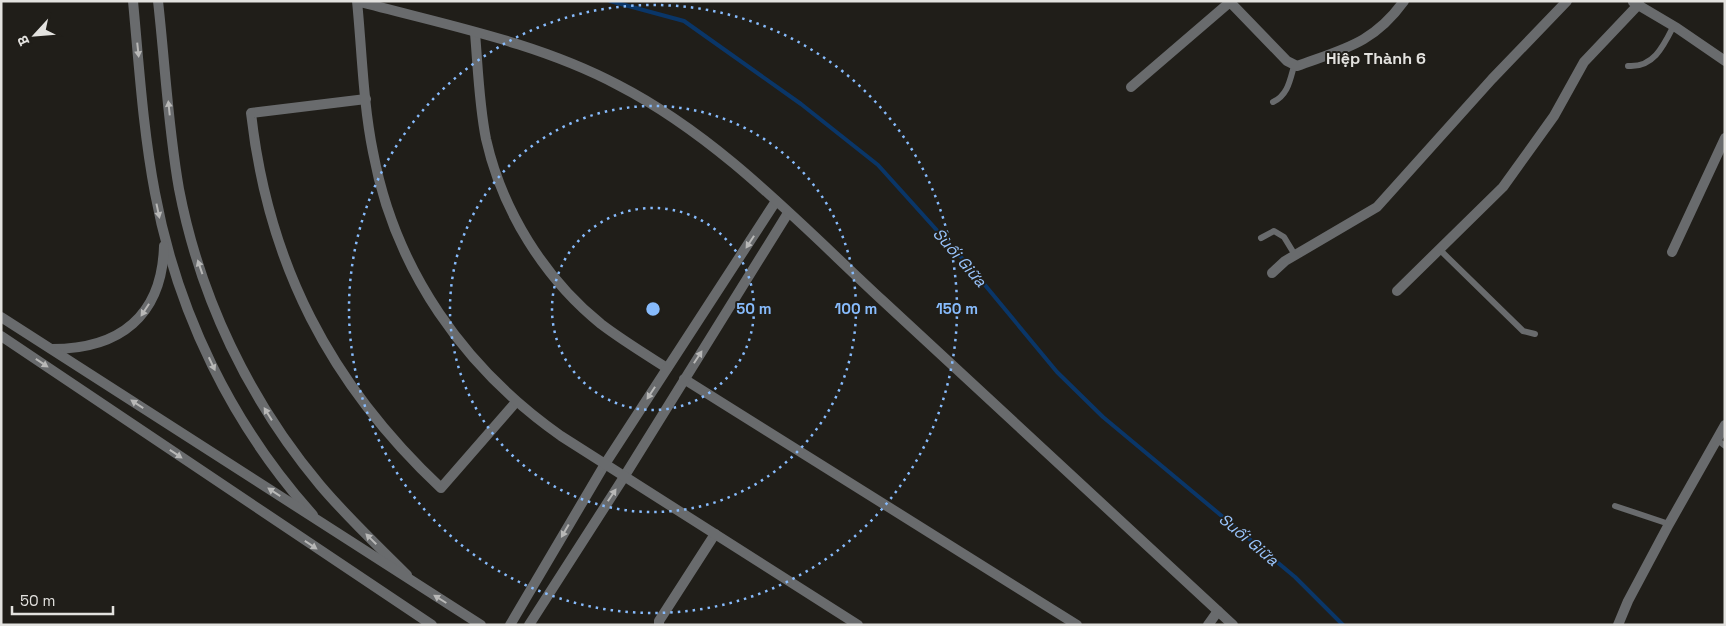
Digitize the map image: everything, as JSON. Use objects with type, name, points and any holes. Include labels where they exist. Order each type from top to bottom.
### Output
[{"type":"street","points":[[133,1],[148,155],[163,230],[185,304],[221,382],[255,440],[277,472],[317,520]]},
{"type":"street","points":[[158,1],[179,188],[197,260],[223,329],[256,395],[297,457],[345,514],[418,586]]},
{"type":"street","points":[[858,625],[561,436],[516,402],[480,367],[446,325],[406,255],[379,179],[366,99],[357,1],[568,61],[620,86],[670,116],[709,144],[776,201],[1233,625]]},
{"type":"street","points":[[1272,273],[1295,255],[1377,207],[1492,79],[1567,1]]},
{"type":"street","points":[[1130,88],[1230,2],[1294,66],[1365,41],[1392,18],[1402,2]]},
{"type":"street","points":[[1397,291],[1503,187],[1554,116],[1584,62],[1636,3],[1674,25],[1725,61]]},
{"type":"street","points":[[475,33],[486,139],[502,189],[525,236],[551,273],[582,307],[618,336],[667,368]]},
{"type":"street","points":[[366,99],[251,113],[266,204],[285,262],[309,318],[336,365],[362,403],[397,444],[441,488],[516,402]]},
{"type":"street","points":[[1672,252],[1725,138]]},
{"type":"street","points":[[510,625],[605,464],[776,201]]},
{"type":"street","points":[[529,625],[624,477],[788,213]]},
{"type":"street","points":[[52,349],[78,348],[104,342],[123,332],[140,318],[152,298],[161,273],[164,259],[163,230]]},
{"type":"street","points":[[1,317],[418,586],[482,625]]},
{"type":"street","points":[[1,336],[432,625]]},
{"type":"street","points":[[684,379],[1077,625]]},
{"type":"street","points":[[1618,625],[1628,601],[1669,524],[1725,425]]},
{"type":"street","points":[[659,625],[659,621],[715,534]]},
{"type":"street","points":[[1208,625],[1218,611]]},
{"type":"lane","points":[[1628,66],[1639,67],[1652,59],[1664,44],[1674,25]]},
{"type":"lane","points":[[1273,102],[1279,100],[1288,87],[1294,66]]},
{"type":"lane","points":[[1261,238],[1274,231],[1284,237],[1295,255]]},
{"type":"lane","points":[[1440,250],[1523,331],[1535,334]]},
{"type":"lane","points":[[1716,439],[1725,446]]},
{"type":"lane","points":[[1615,506],[1669,524]]},
{"type":"waterway","name":"Suối Giữa","points":[[610,1],[684,21],[801,104],[878,165],[970,267],[1057,372],[1103,417],[1295,577],[1343,625]]},
{"type":"district","name":"Hiệp Thành 6","points":[[1376,58]]}]
